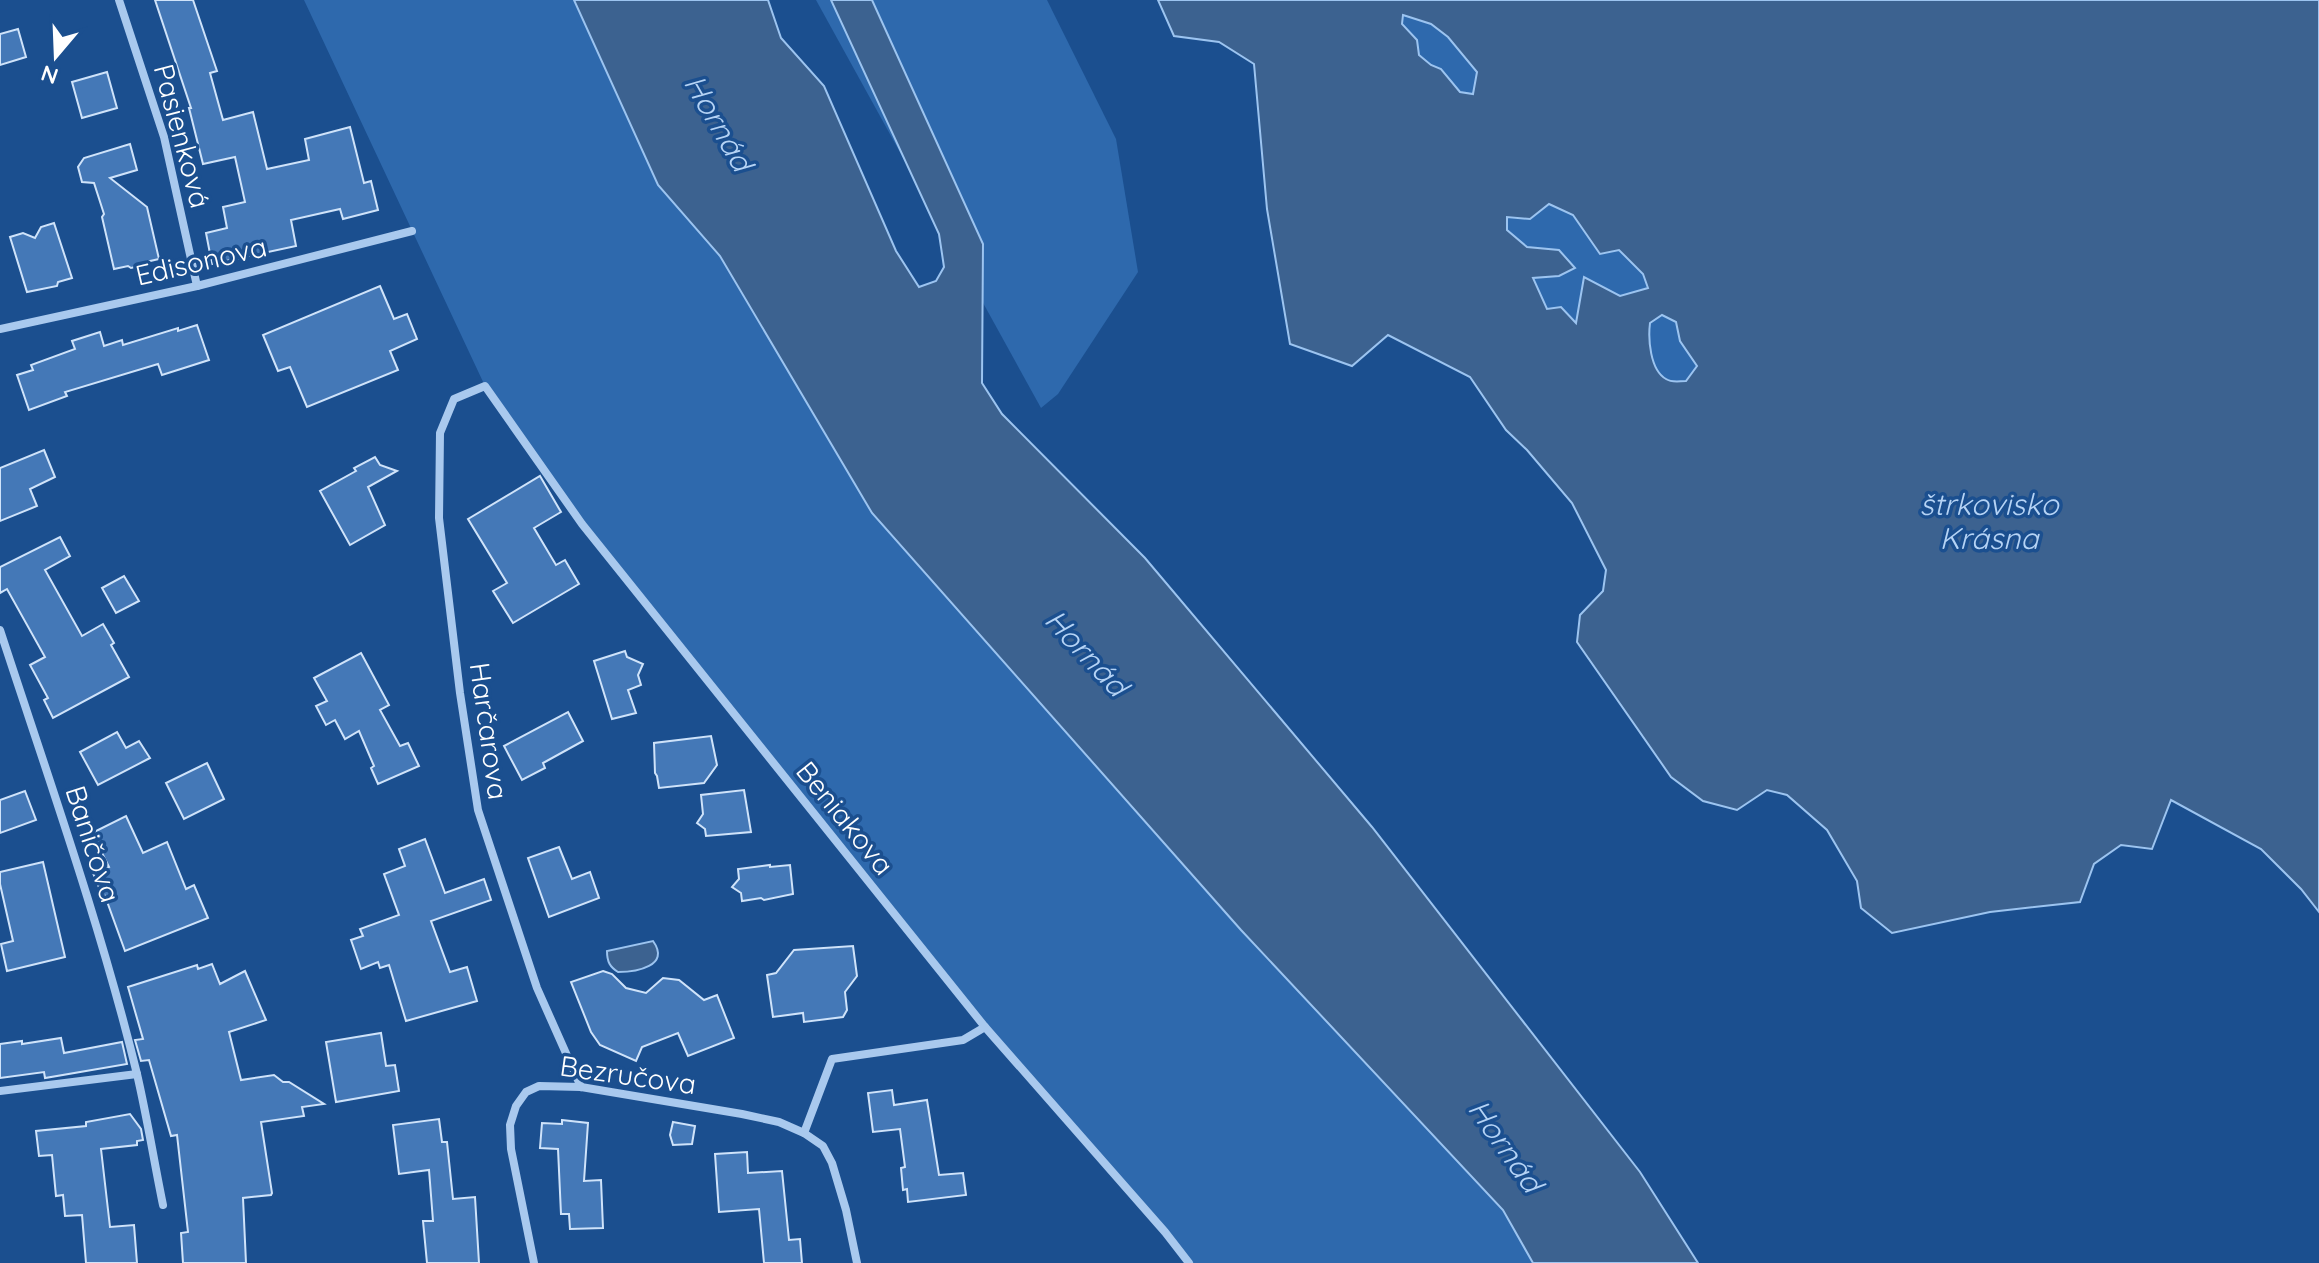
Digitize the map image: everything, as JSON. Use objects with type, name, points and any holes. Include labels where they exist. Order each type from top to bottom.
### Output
[{"type":"street","name":"Pasienková","points":[[119,0],[164,137],[197,286]]},
{"type":"street","name":"Edisonova","points":[[0,329],[197,286],[412,231]]},
{"type":"street","name":"Beniakova","points":[[485,386],[582,524],[985,1027],[1189,1263]]},
{"type":"street","name":"Harčarova","points":[[485,386],[454,399],[440,433],[439,518],[460,693],[478,810],[537,988],[581,1087]]},
{"type":"street","name":"Baničova","points":[[0,630],[81,875],[137,1074],[163,1205]]},
{"type":"street","points":[[804,1133],[832,1059],[963,1040],[985,1027]]},
{"type":"street","points":[[0,1091],[137,1074]]},
{"type":"street","name":"Bezručova","points":[[534,1263],[511,1149],[510,1125],[516,1106],[526,1092],[539,1086],[581,1087],[742,1114],[779,1122],[804,1133],[823,1146],[832,1163],[857,1263]]},
{"type":"shaded area","points":[[304,0],[574,0],[658,185],[720,256],[1503,1210],[1533,1263],[1189,1263],[985,1027],[582,524],[485,386]]},
{"type":"shaded area","points":[[816,0],[1047,0],[1116,139],[1138,272],[1058,394],[1041,408]]},
{"type":"shaded area","points":[[1402,14],[1431,24],[1448,37],[1477,72],[1473,94],[1460,93],[1441,69],[1418,55],[1402,24]]},
{"type":"shaded area","points":[[1549,203],[1573,215],[1600,253],[1619,250],[1643,274],[1649,288],[1620,296],[1576,324],[1547,309],[1533,277],[1559,276],[1574,267],[1558,250],[1527,247],[1507,230],[1507,217],[1530,219]]},
{"type":"shaded area","points":[[1662,315],[1676,322],[1680,341],[1697,367],[1686,381],[1666,379],[1653,362],[1650,323]]},
{"type":"water","name":"Hornád","points":[[574,0],[768,0],[781,38],[824,86],[896,251],[919,287],[936,281],[944,267],[939,234],[831,0],[872,0],[983,244],[982,383],[1002,414],[1145,558],[1372,827],[1640,1172],[1698,1263],[1533,1263],[1503,1210],[1241,930],[872,513],[720,256],[658,185]]},
{"type":"water","name":"štrkovisko Krásna","points":[[1158,0],[2319,0],[2319,912],[2261,849],[2171,800],[2152,849],[2121,845],[2094,864],[2080,902],[1990,912],[1892,933],[1861,908],[1857,881],[1827,830],[1787,795],[1767,790],[1737,810],[1703,801],[1671,777],[1577,642],[1580,615],[1603,591],[1606,570],[1572,503],[1506,430],[1470,377],[1388,335],[1352,366],[1290,344],[1267,209],[1254,64],[1219,42],[1174,36]],"holes":[[[1403,15],[1431,24],[1448,37],[1477,72],[1473,94],[1460,92],[1441,69],[1419,55],[1417,40],[1402,24]],[[1549,204],[1573,215],[1600,254],[1619,250],[1643,274],[1648,288],[1620,296],[1584,277],[1576,323],[1561,307],[1547,309],[1533,278],[1559,276],[1575,268],[1559,250],[1527,247],[1507,230],[1507,217],[1530,219]],[[1662,315],[1676,322],[1680,341],[1697,366],[1686,381],[1668,380],[1656,369],[1650,345],[1650,323]]]},
{"type":"water","points":[[653,941],[658,956],[649,966],[618,972],[610,964],[607,951]]},
{"type":"building","points":[[155,0],[193,0],[217,71],[210,73],[223,120],[253,112],[267,169],[309,160],[305,139],[350,127],[364,183],[371,181],[378,210],[343,219],[340,209],[291,220],[296,246],[212,264],[206,233],[227,228],[223,207],[245,202],[235,157],[203,164],[191,108]]},
{"type":"building","points":[[18,29],[26,57],[0,65],[0,34]]},
{"type":"building","points":[[107,72],[117,108],[82,118],[72,82]]},
{"type":"building","points":[[130,144],[137,170],[110,178],[147,207],[159,259],[131,268],[114,269],[102,217],[104,214],[94,183],[82,182],[78,167],[84,158]]},
{"type":"building","points":[[54,223],[72,278],[58,282],[57,286],[27,292],[10,237],[23,233],[35,238],[41,227]]},
{"type":"building","points":[[380,286],[394,319],[407,314],[417,339],[390,351],[398,370],[307,407],[290,367],[278,371],[263,335]]},
{"type":"building","points":[[197,325],[209,360],[162,375],[158,364],[65,392],[67,396],[29,410],[17,375],[33,370],[31,365],[75,349],[72,341],[100,332],[104,346],[122,340],[123,345]]},
{"type":"building","points":[[44,450],[55,477],[30,489],[37,506],[0,521],[0,468]]},
{"type":"building","points":[[375,457],[380,465],[397,471],[368,487],[385,525],[350,545],[320,491]]},
{"type":"building","points":[[540,476],[561,512],[534,528],[556,565],[565,560],[579,584],[513,623],[493,591],[507,583],[468,519]]},
{"type":"building","points":[[60,537],[70,556],[45,570],[82,636],[103,624],[129,677],[53,718],[44,700],[48,698],[30,665],[45,657],[7,589],[0,593],[0,567]]},
{"type":"building","points":[[124,576],[139,601],[116,613],[102,588]]},
{"type":"building","points":[[625,651],[627,657],[643,664],[638,675],[641,685],[628,690],[636,713],[612,719],[594,661]]},
{"type":"building","points":[[361,653],[389,705],[380,710],[400,746],[408,743],[419,766],[378,784],[359,731],[345,739],[335,720],[326,725],[316,706],[327,701],[314,678]]},
{"type":"building","points":[[568,712],[583,741],[543,763],[545,768],[522,780],[504,746]]},
{"type":"building","points":[[117,732],[126,748],[139,741],[150,758],[98,785],[80,752]]},
{"type":"building","points":[[711,736],[717,765],[704,783],[659,788],[654,743]]},
{"type":"building","points":[[207,763],[224,799],[184,819],[166,783]]},
{"type":"building","points":[[744,790],[751,832],[706,836],[705,829],[697,823],[703,814],[701,795]]},
{"type":"building","points":[[25,791],[36,820],[0,833],[0,800]]},
{"type":"building","points":[[126,816],[143,853],[167,842],[186,889],[194,885],[208,918],[125,951],[93,873],[109,867],[92,833]]},
{"type":"building","points":[[425,839],[445,893],[484,879],[491,900],[431,921],[450,972],[467,967],[477,1001],[406,1021],[389,965],[380,968],[378,962],[361,969],[351,940],[363,936],[360,929],[399,915],[384,874],[405,866],[399,849]]},
{"type":"building","points":[[559,847],[572,879],[590,872],[599,898],[549,917],[528,858]]},
{"type":"building","points":[[43,862],[65,957],[7,971],[1,944],[13,941],[0,872]]},
{"type":"building","points":[[790,865],[793,894],[742,901],[741,893],[732,887],[739,879],[738,869]]},
{"type":"building","points":[[853,946],[857,976],[845,992],[847,1010],[843,1017],[804,1022],[803,1013],[773,1017],[767,975],[776,973],[794,950]]},
{"type":"building","points":[[212,964],[220,984],[245,971],[266,1020],[229,1032],[241,1080],[274,1075],[324,1104],[302,1107],[304,1116],[261,1122],[272,1193],[243,1198],[246,1263],[183,1263],[181,1233],[188,1232],[177,1135],[171,1136],[149,1060],[141,1061],[135,1040],[143,1039],[128,987],[197,965],[198,969]]},
{"type":"building","points":[[603,971],[612,974],[626,988],[646,993],[663,978],[679,980],[704,1000],[717,995],[734,1038],[688,1056],[678,1033],[642,1047],[636,1061],[600,1045],[591,1032],[571,982]]},
{"type":"building","points":[[381,1033],[386,1066],[395,1065],[399,1091],[336,1102],[326,1042]]},
{"type":"building","points":[[61,1038],[64,1053],[122,1042],[127,1064],[45,1078],[44,1072],[0,1078],[0,1044]]},
{"type":"building","points":[[892,1090],[894,1105],[927,1100],[939,1175],[963,1173],[966,1195],[908,1202],[907,1189],[903,1190],[901,1168],[905,1167],[900,1129],[873,1132],[868,1093]]},
{"type":"building","points":[[130,1114],[141,1129],[143,1140],[137,1141],[137,1145],[101,1149],[110,1227],[134,1225],[137,1263],[86,1263],[82,1215],[65,1216],[63,1195],[56,1196],[52,1155],[39,1156],[36,1131],[86,1126],[86,1122]]},
{"type":"building","points":[[439,1119],[442,1142],[447,1142],[453,1199],[475,1197],[479,1263],[427,1263],[423,1221],[433,1221],[429,1170],[399,1174],[393,1125]]},
{"type":"building","points":[[562,1120],[588,1123],[584,1181],[601,1180],[603,1228],[570,1229],[569,1214],[561,1214],[558,1149],[540,1148],[542,1123],[562,1124]]},
{"type":"building","points":[[673,1122],[695,1126],[692,1144],[673,1145],[670,1135]]},
{"type":"building","points":[[747,1152],[748,1173],[782,1171],[789,1240],[800,1239],[802,1263],[764,1263],[759,1209],[719,1212],[715,1154]]}]
